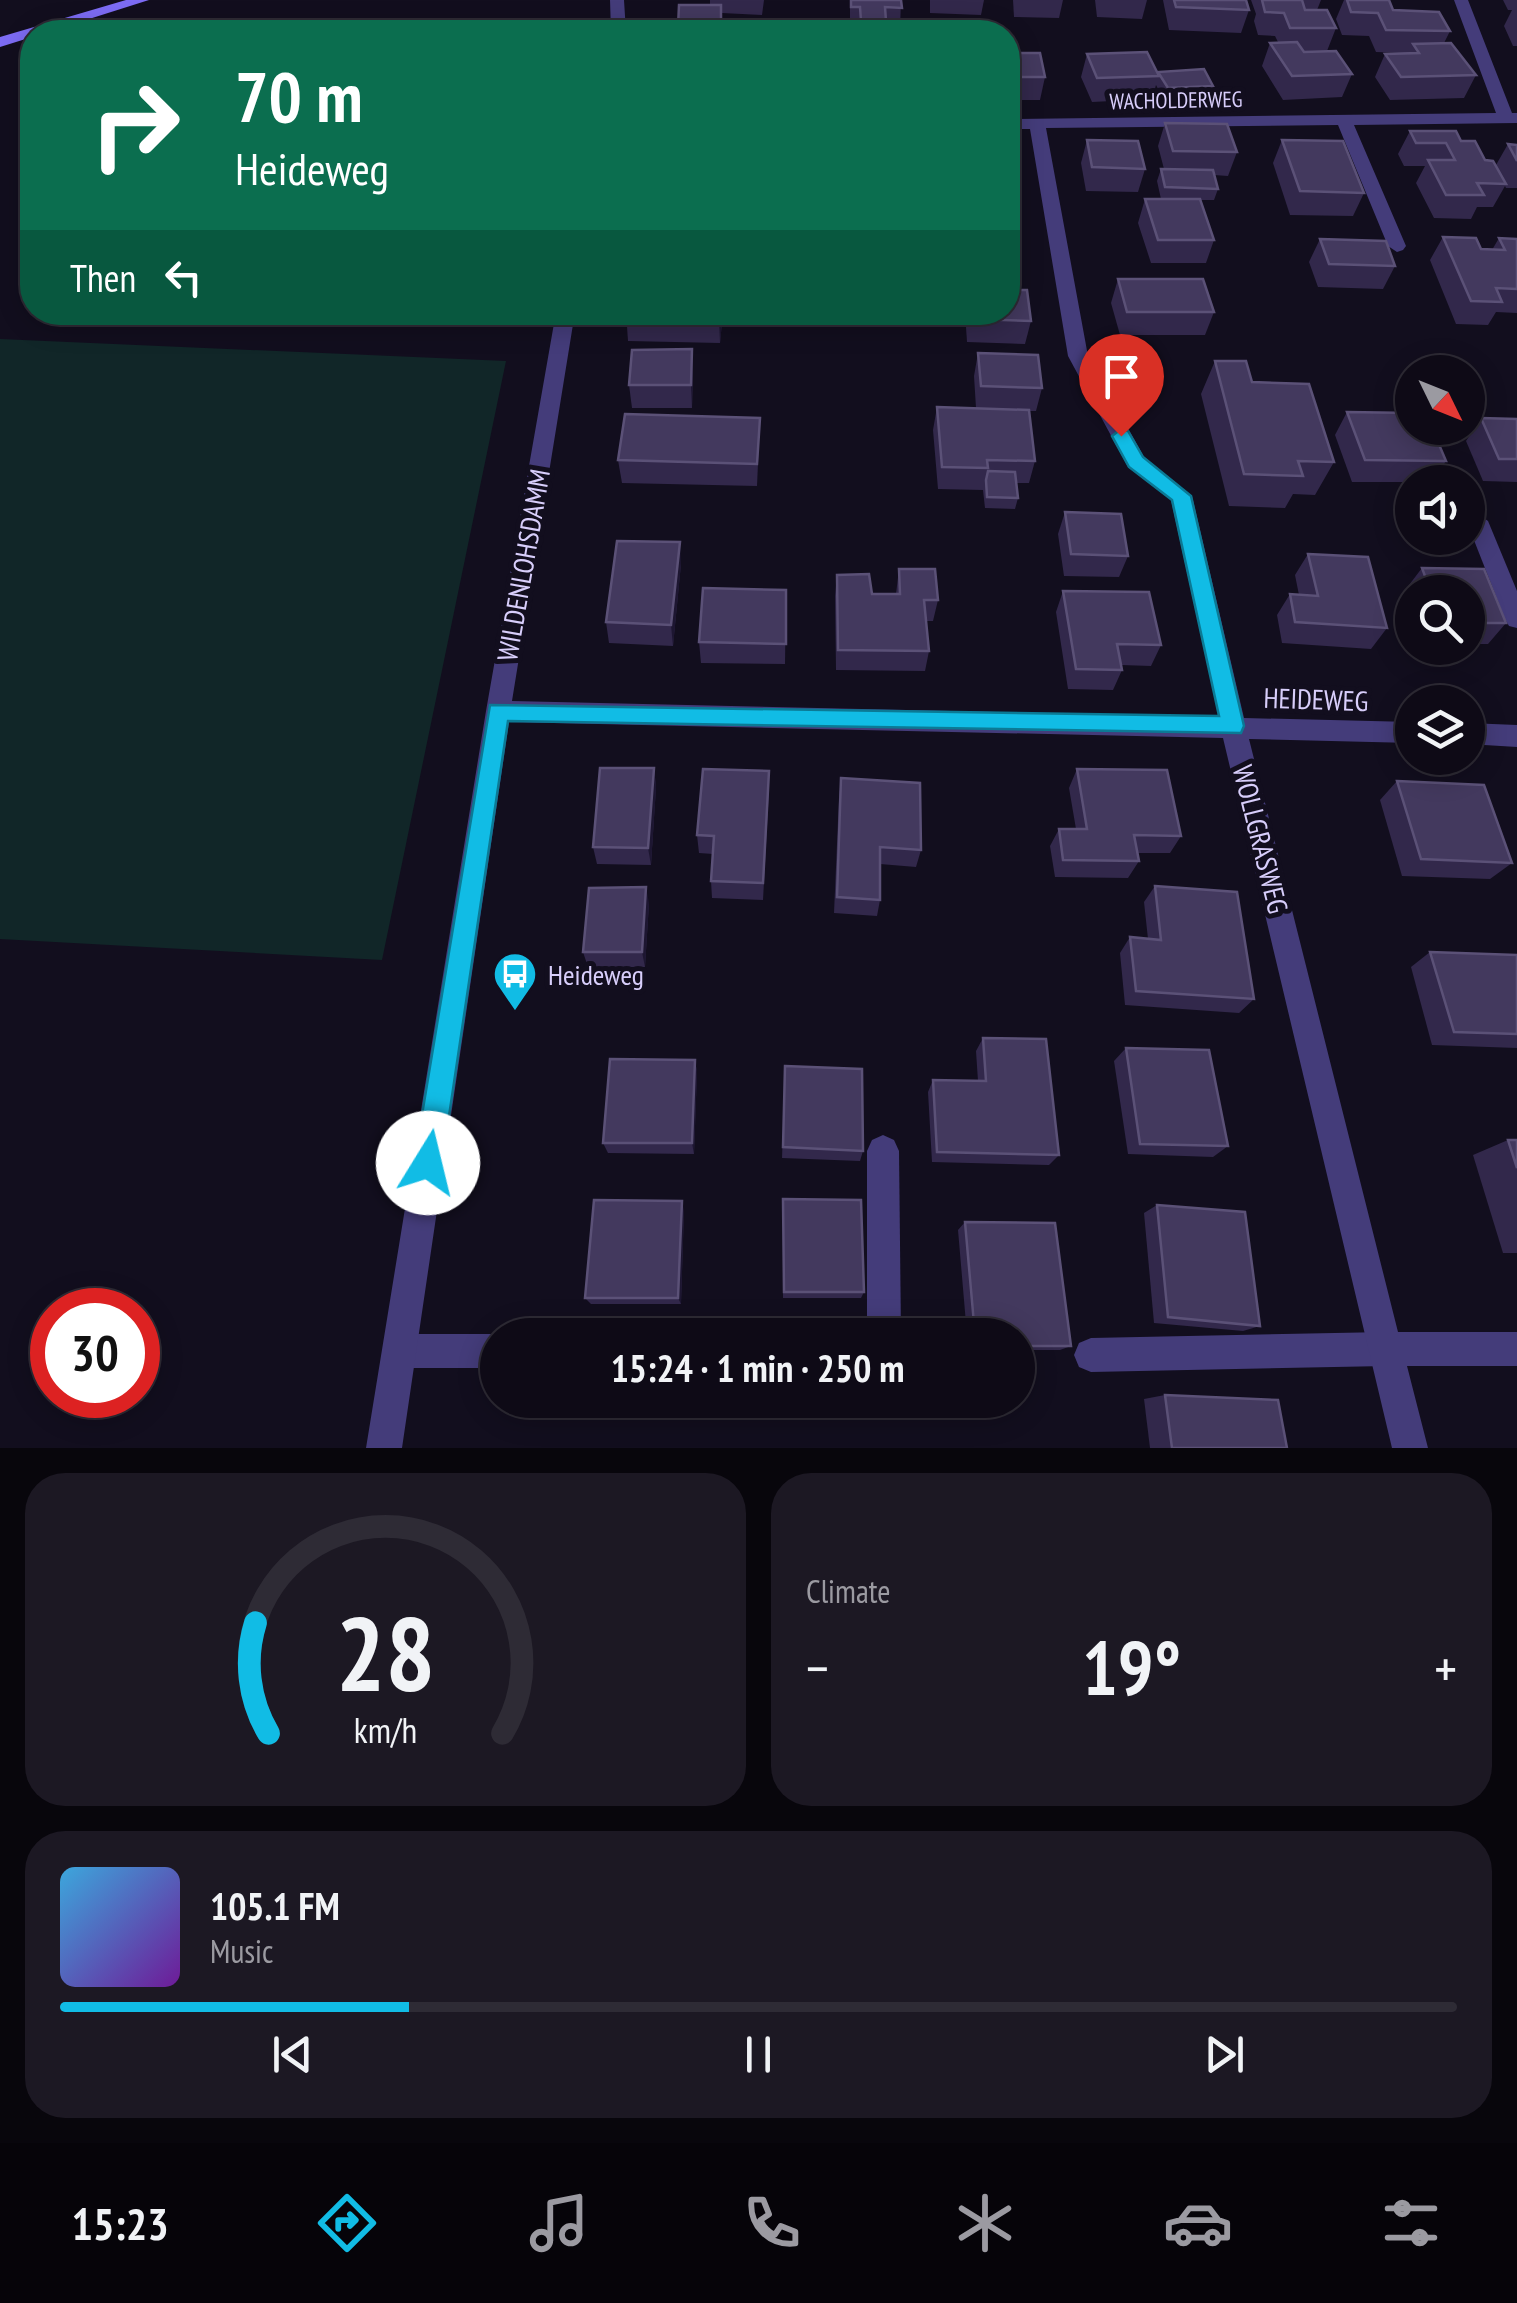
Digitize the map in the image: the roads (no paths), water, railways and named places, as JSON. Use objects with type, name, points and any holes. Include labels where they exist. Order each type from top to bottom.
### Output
[{"type":"main road","points":[[74,20],[142,0]]},
{"type":"street","points":[[1461,0],[1511,118]]},
{"type":"street","name":"WACHOLDERWEG","points":[[1020,124],[1511,118]]},
{"type":"street","points":[[1344,120],[1398,246]]},
{"type":"street","name":"WOLLGRASWEG","points":[[1036,124],[1078,356],[1136,462],[1181,496],[1233,726],[1410,1448]]},
{"type":"street","name":"WILDENLOHSDAMM","points":[[384,1448],[498,711],[564,325]]},
{"type":"street","points":[[1485,540],[1517,619]]},
{"type":"street","name":"HEIDEWEG","points":[[498,711],[1395,731]]},
{"type":"street","points":[[1485,735],[1517,736]]},
{"type":"street","points":[[883,1151],[884,1318]]},
{"type":"street","points":[[1090,1355],[1517,1349]]},
{"type":"street","points":[[400,1351],[480,1351]]},
{"type":"place","name":"Heideweg","points":[[515,1012]]}]
